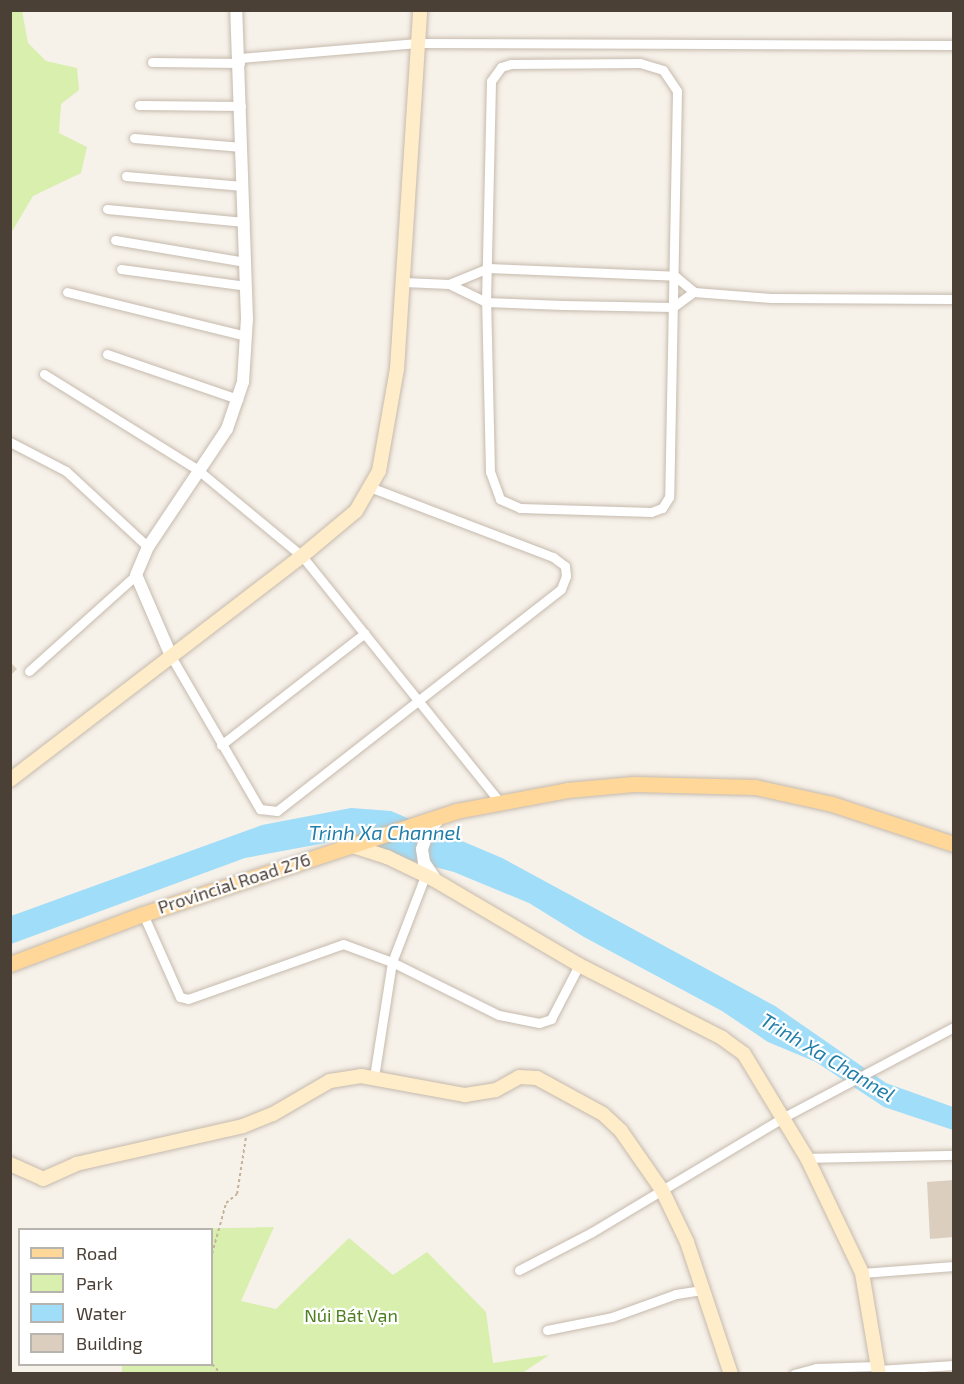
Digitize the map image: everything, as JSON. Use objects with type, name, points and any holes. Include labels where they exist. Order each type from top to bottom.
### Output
[{"type":"main road","points":[[10,780],[172,658],[356,511],[379,471],[397,369],[420,43],[420,10]]},
{"type":"main road","name":"Provincial Road 276","points":[[10,964],[143,914],[350,845],[441,816],[499,801],[634,784],[755,787],[862,812],[954,844]]},
{"type":"main road","points":[[350,845],[387,857],[431,878],[579,964],[732,1045],[752,1065],[784,1117],[807,1158],[862,1273],[878,1370]]},
{"type":"main road","points":[[10,1164],[43,1179],[76,1164],[245,1125],[273,1114],[330,1081],[374,1077],[465,1095],[496,1090],[519,1077],[548,1082],[603,1114],[621,1131],[662,1190],[687,1242],[731,1374]]},
{"type":"street","points":[[29,671],[136,574],[148,547],[227,429],[238,399],[243,382],[246,286],[240,60],[236,10]]},
{"type":"street","points":[[152,62],[240,60],[420,43],[954,45]]},
{"type":"street","points":[[640,63],[663,69],[677,91],[675,276],[671,488],[665,503],[651,512],[547,509],[509,505],[500,499],[492,483],[486,302],[489,90],[495,74],[511,64],[640,63]]},
{"type":"street","points":[[139,105],[241,106]]},
{"type":"street","points":[[134,138],[242,147]]},
{"type":"street","points":[[126,176],[243,186]]},
{"type":"street","points":[[107,209],[244,222]]},
{"type":"street","points":[[115,240],[245,262]]},
{"type":"street","points":[[449,284],[488,268],[675,276],[694,292],[771,298],[954,299]]},
{"type":"street","points":[[121,269],[246,286]]},
{"type":"street","points":[[404,282],[449,284],[486,302],[673,307],[694,292]]},
{"type":"street","points":[[67,292],[246,336]]},
{"type":"street","points":[[107,354],[238,399]]},
{"type":"street","points":[[44,374],[198,470],[302,556],[499,801]]},
{"type":"street","points":[[10,442],[66,471],[148,547]]},
{"type":"street","points":[[136,574],[172,658],[221,746],[260,809],[278,811],[553,597],[566,576],[565,566],[553,556],[370,487]]},
{"type":"street","points":[[221,746],[365,633]]},
{"type":"street","points":[[374,1077],[392,962],[431,878],[424,862],[422,849],[431,826],[441,816]]},
{"type":"street","points":[[143,914],[180,997],[189,999],[344,944],[392,962],[499,1015],[539,1023],[551,1019],[579,964]]},
{"type":"street","points":[[519,1270],[662,1190],[784,1117],[878,1065],[954,1028]]},
{"type":"street","points":[[807,1158],[954,1155]]},
{"type":"street","points":[[862,1273],[954,1266]]},
{"type":"street","points":[[547,1330],[612,1317],[676,1294],[702,1290]]},
{"type":"street","points":[[794,1374],[816,1368],[878,1370],[954,1365]]},
{"type":"path","points":[[213,1250],[226,1203],[237,1194],[243,1170],[245,1125]]},
{"type":"green space","points":[[11,10],[22,11],[28,43],[46,61],[77,68],[79,90],[61,104],[59,133],[87,147],[81,173],[33,196],[11,233]]},
{"type":"green space","name":"Núi Bát Vạn","points":[[274,1227],[241,1301],[276,1309],[349,1238],[393,1275],[427,1252],[486,1312],[493,1363],[549,1355],[521,1374],[122,1373],[122,1366],[213,1366],[213,1228]]},
{"type":"water","name":"Trinh Xa Channel","points":[[351,808],[391,811],[502,858],[775,1006],[886,1083],[953,1107],[953,1130],[884,1107],[816,1062],[768,1042],[722,1011],[584,937],[529,903],[454,872],[336,841],[245,858],[11,944],[11,916],[262,825]]},
{"type":"building","points":[[10,662],[17,669],[10,676]]},
{"type":"building","points":[[954,1180],[954,1237],[930,1239],[927,1182]]}]
